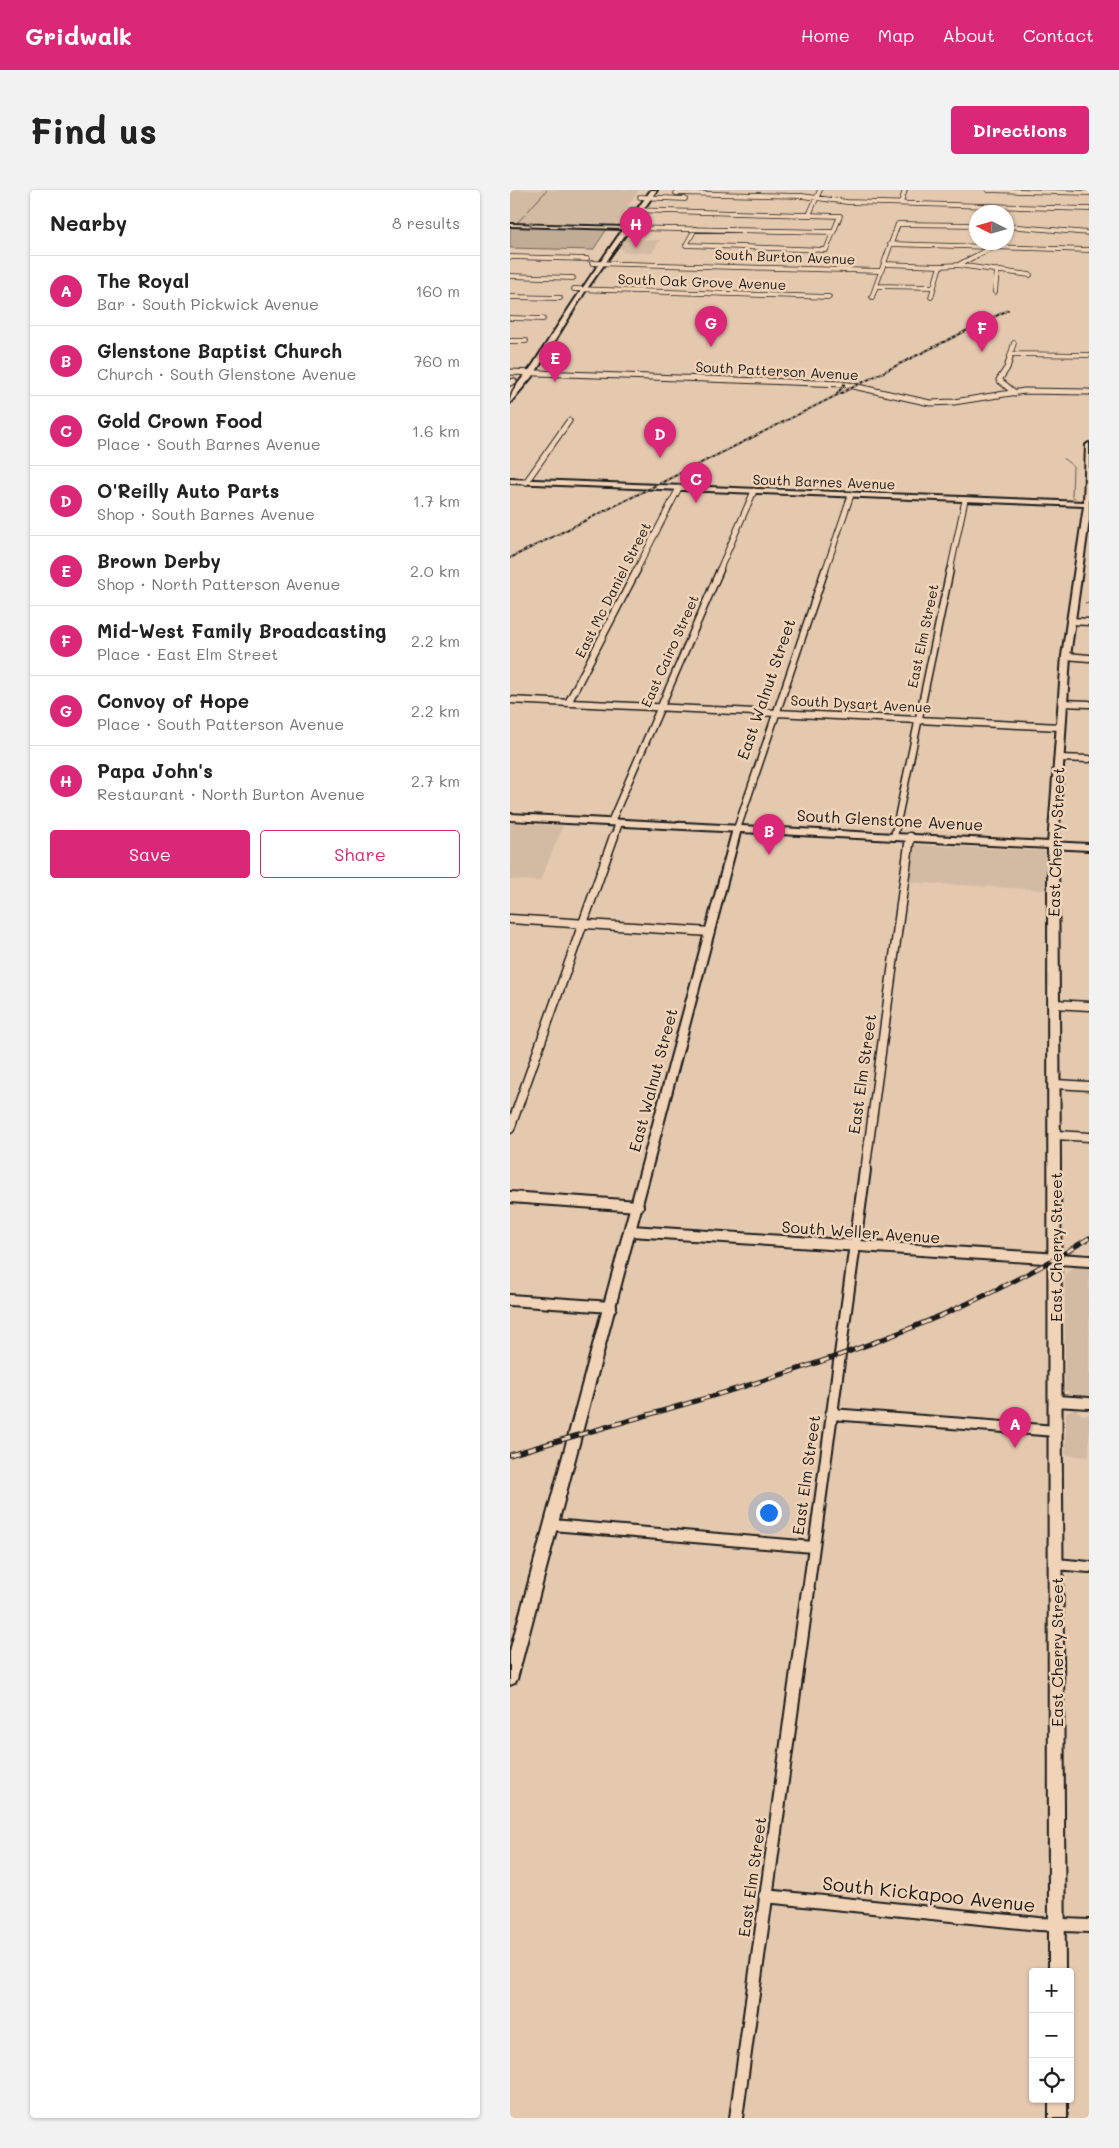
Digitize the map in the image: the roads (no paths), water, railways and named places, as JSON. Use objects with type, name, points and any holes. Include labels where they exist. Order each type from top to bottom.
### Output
[{"type":"main road","points":[[563,306],[590,261],[618,228],[646,190]]},
{"type":"main road","points":[[510,401],[531,373],[601,263],[654,190]]},
{"type":"main road","points":[[511,384],[526,364]]},
{"type":"main road","name":"South Glenstone Avenue","points":[[510,817],[1089,847]]},
{"type":"street","points":[[809,215],[820,190]]},
{"type":"street","points":[[901,203],[905,190]]},
{"type":"street","points":[[988,190],[1089,193]]},
{"type":"street","points":[[676,193],[817,198],[837,201],[1089,209]]},
{"type":"street","points":[[640,197],[716,200]]},
{"type":"street","points":[[632,210],[840,216],[826,250],[686,245],[695,229]]},
{"type":"street","points":[[872,297],[896,226],[905,223],[969,225]]},
{"type":"street","points":[[510,225],[833,232]]},
{"type":"street","points":[[1014,227],[1089,233]]},
{"type":"street","points":[[890,244],[969,247]]},
{"type":"street","points":[[1014,248],[1089,250]]},
{"type":"street","points":[[958,265],[988,250]]},
{"type":"street","name":"South Burton Avenue","points":[[510,257],[601,263],[881,271]]},
{"type":"street","points":[[884,264],[958,265],[1030,275]]},
{"type":"street","points":[[931,297],[940,266]]},
{"type":"street","points":[[996,292],[997,270]]},
{"type":"street","points":[[510,276],[573,278]]},
{"type":"street","points":[[876,286],[934,288]]},
{"type":"street","name":"South Oak Grove Avenue","points":[[574,290],[829,298]]},
{"type":"street","points":[[510,297],[560,298]]},
{"type":"street","points":[[510,318],[543,319]]},
{"type":"street","points":[[510,341],[526,341]]},
{"type":"street","points":[[1014,343],[1008,368],[999,377],[999,380],[1015,393]]},
{"type":"street","points":[[1012,354],[1089,354]]},
{"type":"street","name":"South Patterson Avenue","points":[[510,372],[857,385],[900,398],[928,403],[963,402],[1015,393],[1089,392]]},
{"type":"street","points":[[526,482],[569,421]]},
{"type":"street","name":"East Cherry Street","points":[[1057,1968],[1054,845],[1066,656],[1087,504],[1089,445]]},
{"type":"street","name":"South Barnes Avenue","points":[[510,481],[1087,504]]},
{"type":"street","name":"East Mc Daniel Street","points":[[568,703],[680,488]]},
{"type":"street","name":"East Cairo Street","points":[[510,1130],[584,923],[615,822],[659,707],[754,491]]},
{"type":"street","name":"East Walnut Street","points":[[510,1679],[638,1206],[737,829],[851,495]]},
{"type":"street","name":"East Elm Street","points":[[894,837],[965,500]]},
{"type":"street","points":[[1070,621],[1089,622]]},
{"type":"street","points":[[1066,656],[1089,658]]},
{"type":"street","name":"South Dysart Avenue","points":[[510,700],[1060,727]]},
{"type":"street","points":[[1062,702],[1089,704]]},
{"type":"street","points":[[1059,758],[1089,759]]},
{"type":"street","name":"East Elm Street","points":[[736,2118],[812,1547],[910,838]]},
{"type":"street","points":[[510,919],[710,932]]},
{"type":"street","points":[[1054,1004],[1089,1006]]},
{"type":"street","points":[[1056,1084],[1089,1086]]},
{"type":"street","points":[[1056,1135],[1089,1137]]},
{"type":"street","points":[[510,1197],[638,1206]]},
{"type":"street","name":"South Weller Avenue","points":[[631,1231],[1089,1261]]},
{"type":"street","points":[[510,1300],[610,1307]]},
{"type":"street","points":[[1056,1400],[1089,1403]]},
{"type":"street","points":[[831,1414],[1056,1431]]},
{"type":"street","points":[[552,1525],[812,1547]]},
{"type":"street","points":[[1056,1564],[1089,1567]]},
{"type":"street","name":"South Kickapoo Avenue","points":[[766,1896],[1039,1924],[1089,1926]]},
{"type":"street","points":[[1058,2103],[1058,2118]]},
{"type":"waterway","points":[[517,223],[547,190]]},
{"type":"waterway","points":[[1064,459],[1073,466],[1072,496],[1075,498]]},
{"type":"railway","points":[[510,558],[1008,310]]},
{"type":"railway","points":[[837,393],[843,387],[847,376]]},
{"type":"railway","points":[[510,1455],[734,1390],[881,1340],[952,1310],[1022,1277],[1089,1238]]},
{"type":"place","name":"Papa John's","points":[[636,248]]},
{"type":"place","name":"Convoy of Hope","points":[[711,347]]},
{"type":"place","name":"Mid-West Family Broadcasting","points":[[982,352]]},
{"type":"place","name":"Brown Derby","points":[[555,382]]},
{"type":"place","name":"O'Reilly Auto Parts","points":[[660,458]]},
{"type":"place","name":"Gold Crown Food","points":[[696,503]]},
{"type":"place","name":"Glenstone Baptist Church","points":[[769,855]]},
{"type":"place","name":"The Royal","points":[[1015,1448]]}]
